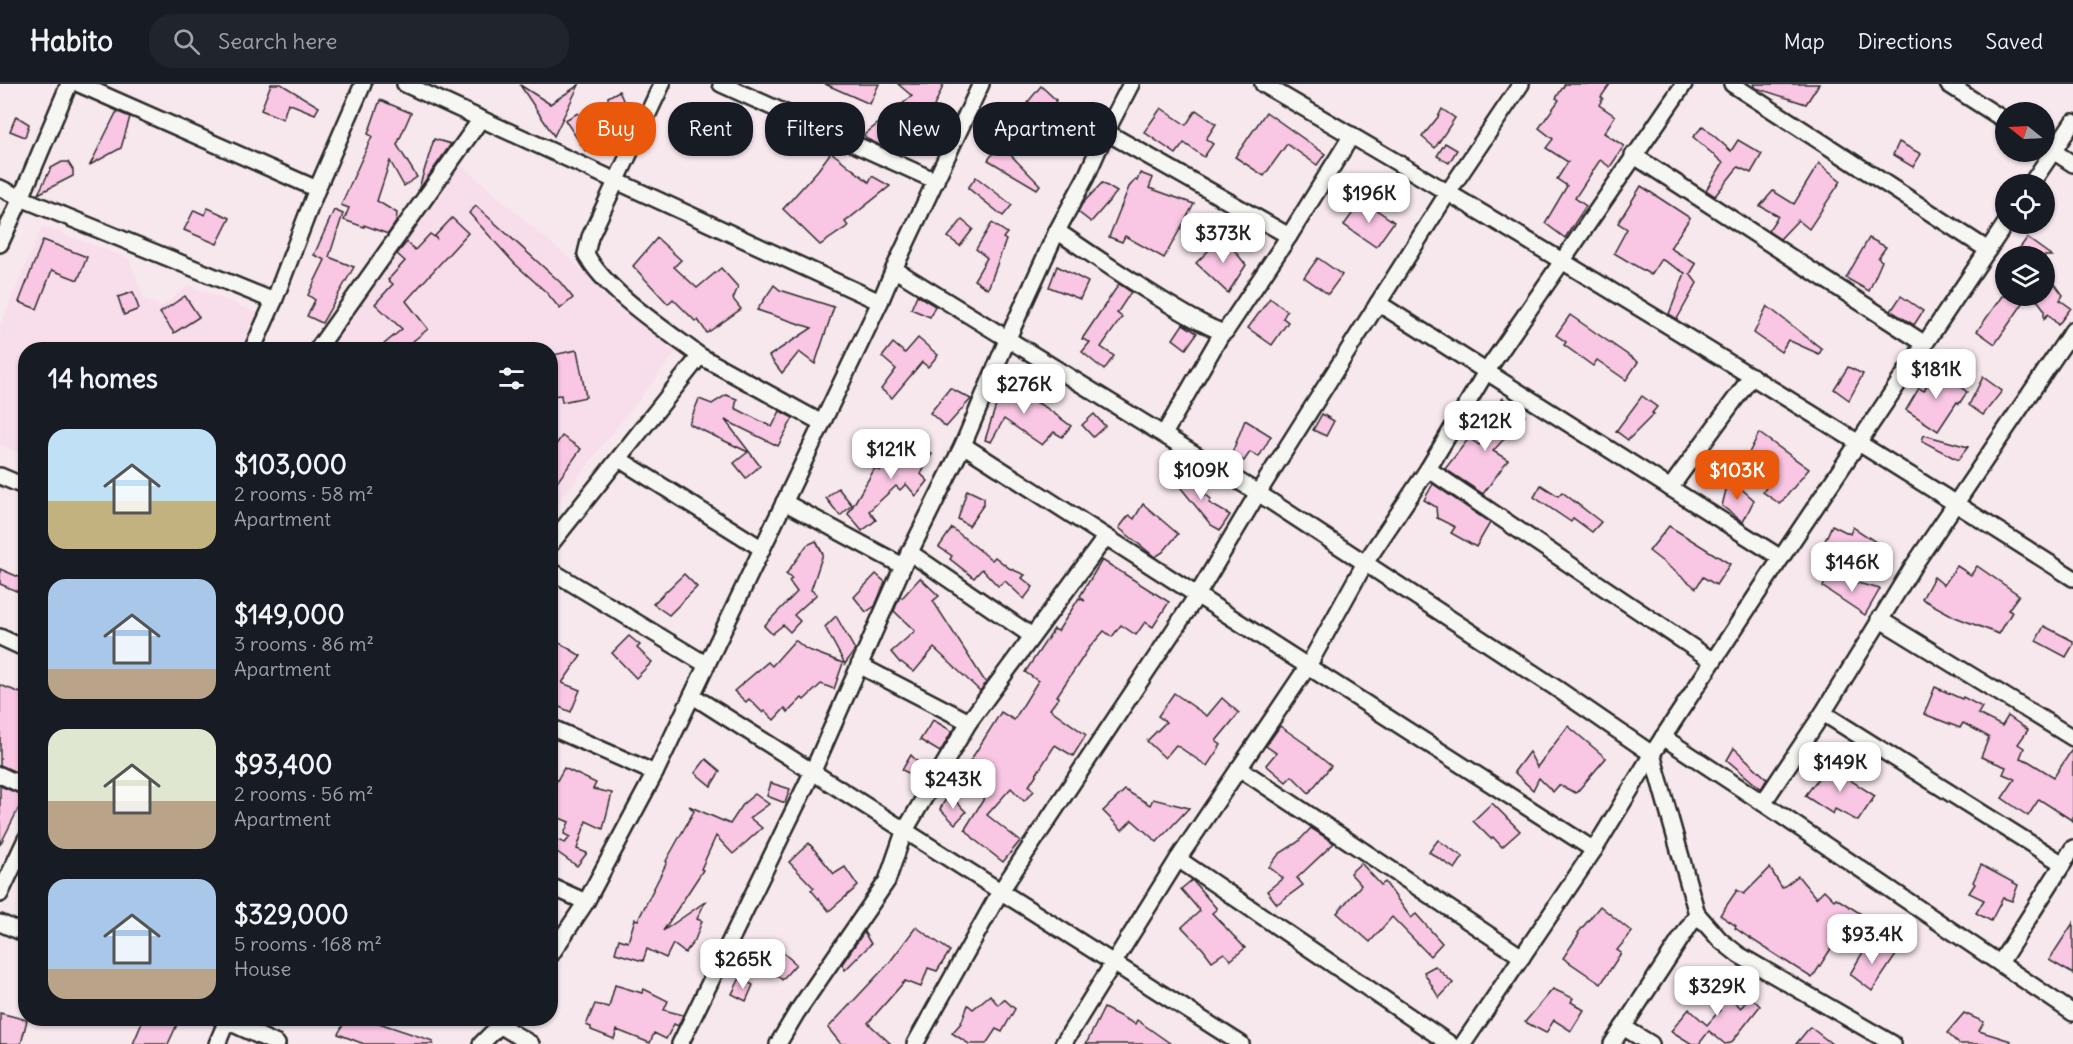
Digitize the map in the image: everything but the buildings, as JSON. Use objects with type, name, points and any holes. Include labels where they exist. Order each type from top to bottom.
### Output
[{"type":"street","points":[[0,244],[69,84]]},
{"type":"street","points":[[79,84],[317,189]]},
{"type":"street","points":[[258,342],[317,189],[363,84]]},
{"type":"street","points":[[405,84],[880,303]]},
{"type":"street","points":[[662,84],[590,237],[586,254],[591,264],[629,302],[700,356],[822,423]]},
{"type":"street","points":[[721,84],[936,181]]},
{"type":"street","points":[[558,944],[586,902],[693,696],[761,548],[880,303],[981,84]]},
{"type":"street","points":[[1117,111],[1131,84]]},
{"type":"street","points":[[1263,84],[1449,191],[1561,262],[1752,376],[2073,578]]},
{"type":"street","points":[[915,1044],[999,892],[1196,597],[1258,492],[1449,191],[1520,84]]},
{"type":"street","points":[[1063,1044],[1178,859],[1308,666],[1365,563],[1428,469],[1486,372],[1684,84]]},
{"type":"street","points":[[1732,84],[1988,250]]},
{"type":"street","points":[[1948,84],[1995,114]]},
{"type":"street","points":[[323,342],[481,119]]},
{"type":"street","points":[[2055,142],[2073,122]]},
{"type":"street","points":[[1164,434],[1222,333],[1226,332],[1352,135]]},
{"type":"street","points":[[1117,138],[1289,236]]},
{"type":"street","points":[[2055,152],[2073,164]]},
{"type":"street","points":[[1634,155],[1925,344]]},
{"type":"street","points":[[680,1044],[812,772],[909,552],[963,445],[1008,338],[1057,231],[1095,156]]},
{"type":"street","points":[[0,188],[274,301]]},
{"type":"street","points":[[1057,231],[1113,270],[1222,333]]},
{"type":"street","points":[[1463,1044],[1594,850],[1652,754],[1781,558],[1999,234]]},
{"type":"street","points":[[894,269],[1258,492],[1556,688],[1652,754],[1697,914],[1720,940],[1739,955],[1893,1044]]},
{"type":"street","points":[[1378,303],[1781,558]]},
{"type":"street","points":[[1762,803],[1823,713],[1879,619],[2073,330]]},
{"type":"street","points":[[558,535],[700,356]]},
{"type":"street","points":[[1670,488],[1752,376]]},
{"type":"street","points":[[963,445],[1196,597],[1308,666],[1594,850]]},
{"type":"street","points":[[619,459],[761,548]]},
{"type":"street","points":[[1428,469],[1713,661]]},
{"type":"street","points":[[0,476],[18,484]]},
{"type":"street","points":[[784,502],[903,566]]},
{"type":"street","points":[[778,1044],[797,1012],[887,881],[904,832],[969,722],[1105,538]]},
{"type":"street","points":[[909,552],[1032,636]]},
{"type":"street","points":[[558,575],[707,665]]},
{"type":"street","points":[[1879,619],[2073,738]]},
{"type":"street","points":[[0,637],[18,645]]},
{"type":"street","points":[[859,665],[969,722]]},
{"type":"street","points":[[693,696],[1241,1044]]},
{"type":"street","points":[[1823,713],[2062,864]]},
{"type":"street","points":[[558,731],[655,773]]},
{"type":"street","points":[[1663,737],[2073,1013]]},
{"type":"street","points":[[1239,768],[1522,957]]},
{"type":"street","points":[[0,774],[18,783]]},
{"type":"street","points":[[2000,963],[2073,848]]},
{"type":"street","points":[[0,894],[18,856]]},
{"type":"street","points":[[1178,859],[1450,1044]]},
{"type":"street","points":[[558,890],[586,902]]},
{"type":"street","points":[[1612,1044],[1697,914]]},
{"type":"street","points":[[0,923],[18,931]]},
{"type":"street","points":[[217,1044],[223,1026]]},
{"type":"street","points":[[238,1026],[277,1044]]},
{"type":"street","points":[[481,1044],[500,1026]]},
{"type":"street","points":[[509,1026],[531,1044]]},
{"type":"street","points":[[1623,1027],[1651,1044]]},
{"type":"shaded area","points":[[460,164],[677,351],[558,503],[558,342],[327,342]]},
{"type":"shaded area","points":[[42,226],[129,258],[145,300],[162,306],[189,285],[264,316],[252,342],[18,342],[18,453],[0,444],[0,326]]}]
